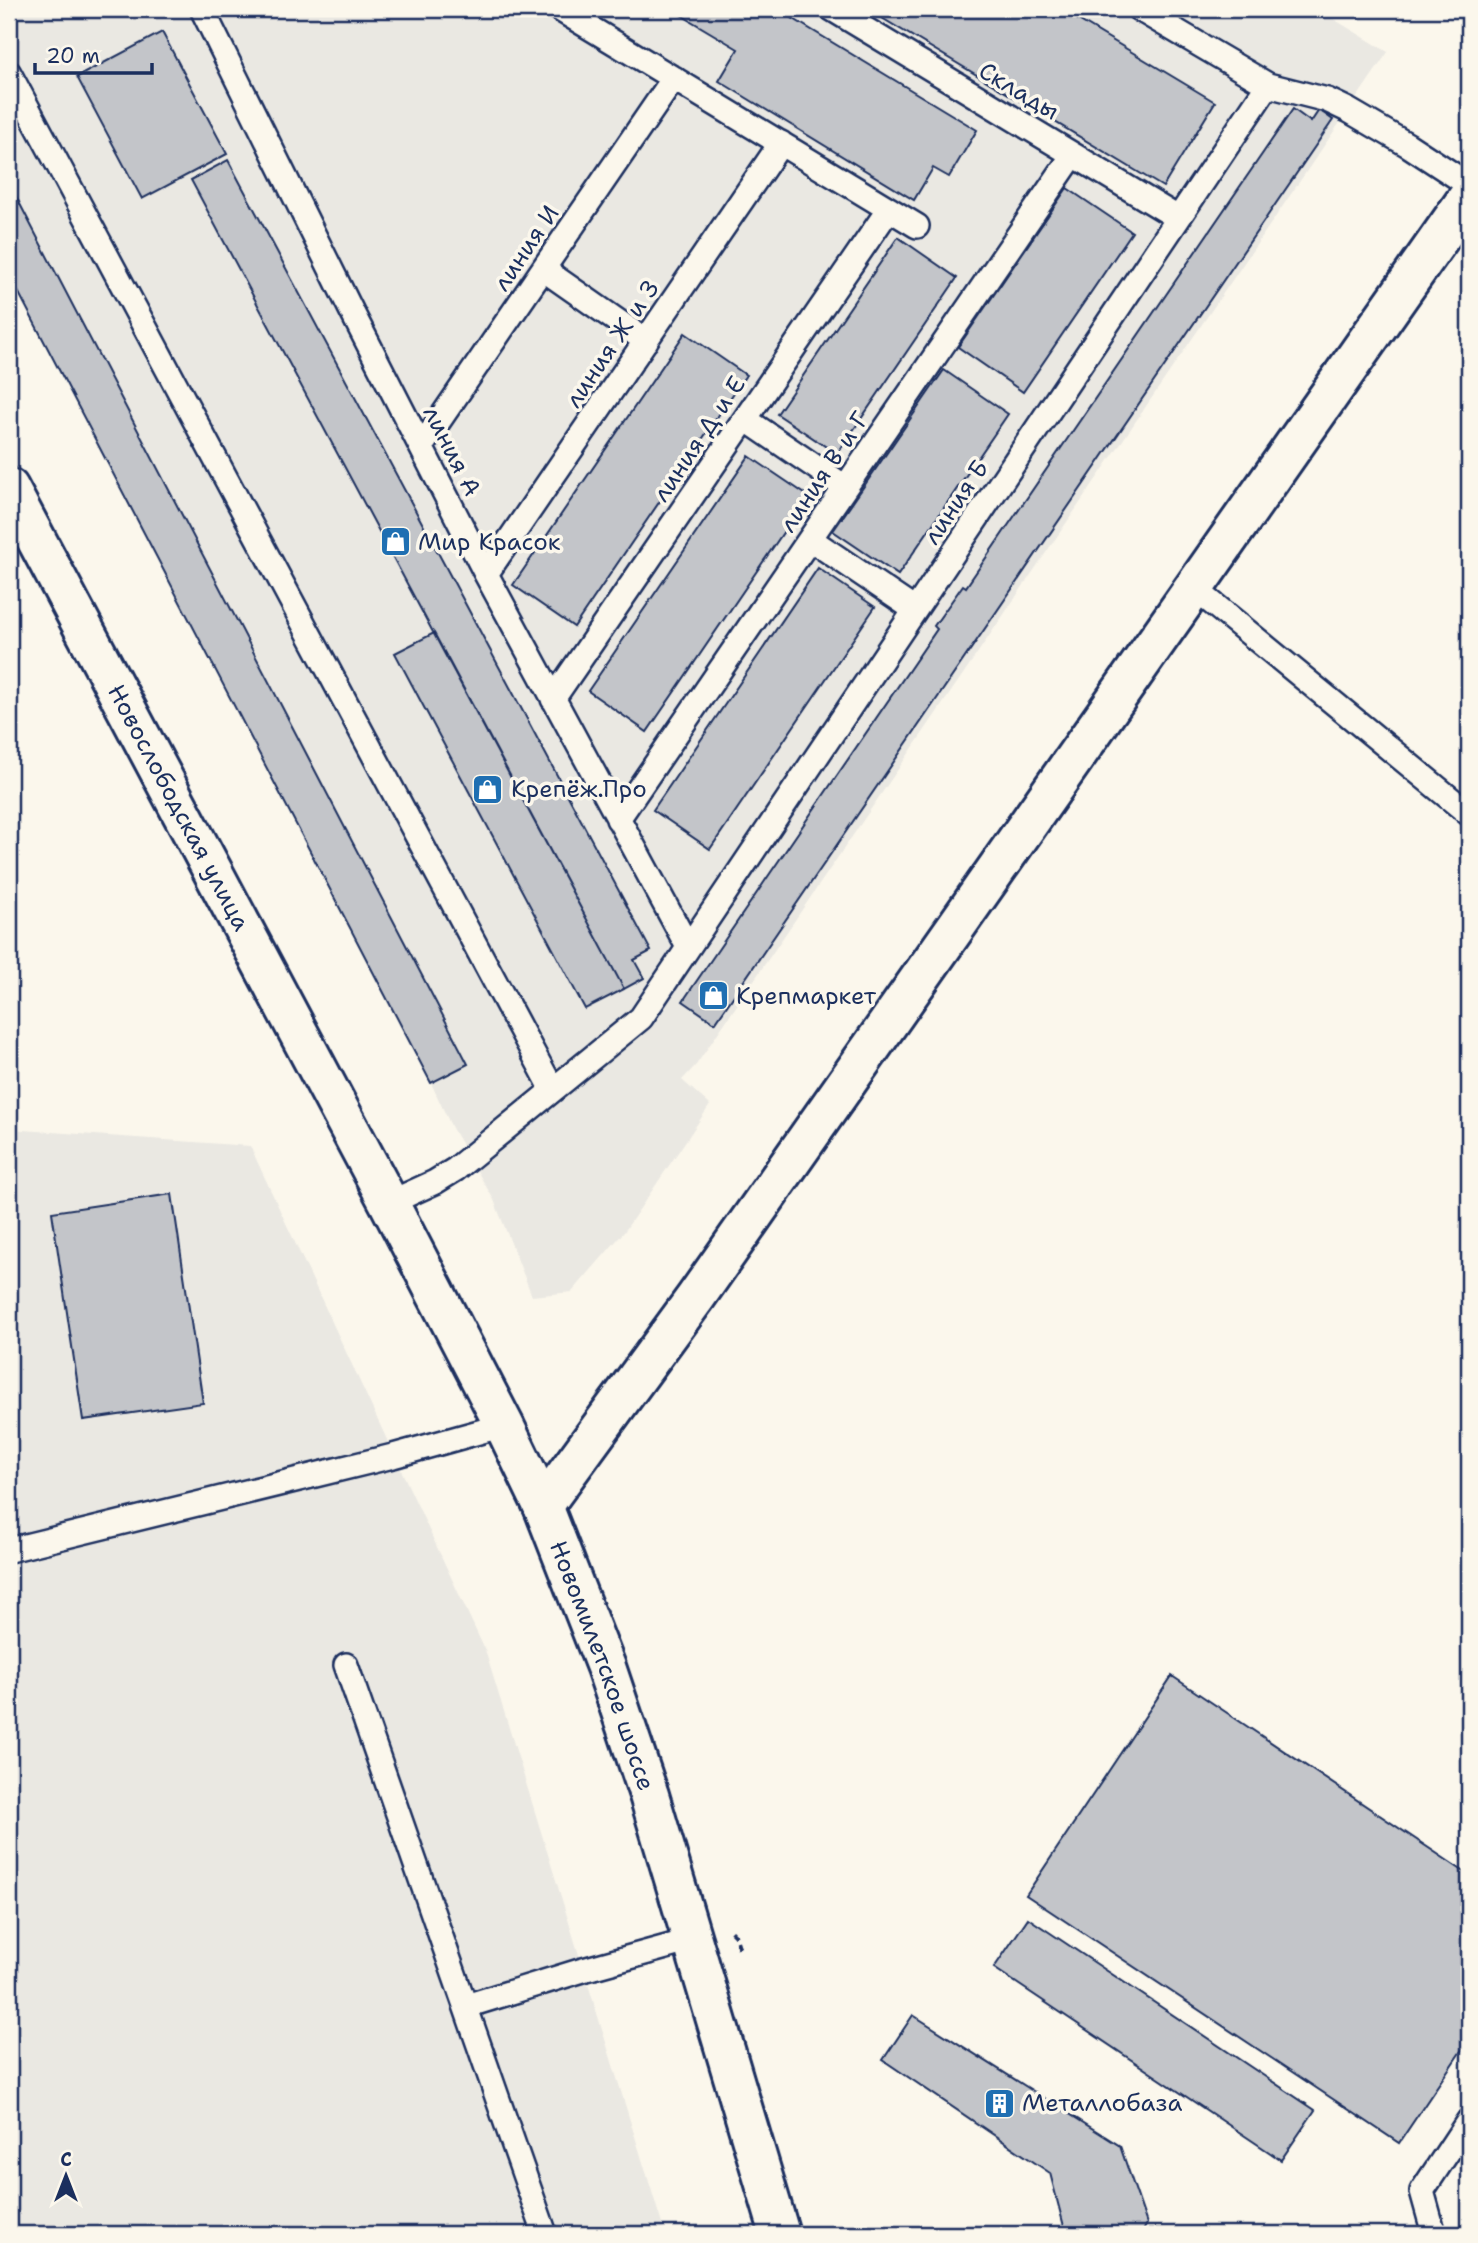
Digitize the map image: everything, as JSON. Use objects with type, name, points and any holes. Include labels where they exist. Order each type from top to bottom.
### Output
[{"type":"main road","points":[[542,1506],[696,1297],[1469,196]]},
{"type":"main road","name":"Новослободская улица","points":[[9,488],[349,1128]]},
{"type":"main road","name":"Новомилетское шоссе","points":[[349,1128],[504,1425],[542,1506],[606,1667],[649,1795],[780,2234]]},
{"type":"lane","name":"линия А","points":[[202,9],[486,574],[688,947]]},
{"type":"lane","points":[[559,9],[917,226]]},
{"type":"lane","name":"Склады","points":[[832,9],[1178,219]]},
{"type":"lane","points":[[1139,9],[1268,85],[1328,100],[1348,110],[1469,185]]},
{"type":"lane","points":[[9,73],[553,1090]]},
{"type":"lane","name":"линия И","points":[[421,447],[674,78]]},
{"type":"lane","name":"линия Б","points":[[389,1203],[456,1169],[641,1018],[1268,85]]},
{"type":"lane","name":"линия Ж и З","points":[[486,574],[781,143]]},
{"type":"lane","name":"линия В и Г","points":[[618,819],[1073,155]]},
{"type":"lane","name":"линия Д и Е","points":[[553,699],[889,209]]},
{"type":"lane","points":[[542,270],[646,341]]},
{"type":"lane","points":[[745,419],[845,487]]},
{"type":"lane","points":[[810,538],[915,610]]},
{"type":"lane","points":[[1194,587],[1469,814]]},
{"type":"lane","points":[[9,1550],[393,1456],[504,1425]]},
{"type":"lane","points":[[346,1665],[545,2234]]},
{"type":"lane","points":[[466,2006],[692,1940]]},
{"type":"lane","points":[[1434,2234],[1422,2191],[1469,2120]]},
{"type":"shaded area","points":[[9,9],[1317,9],[1388,52],[696,1065],[682,1080],[710,1105],[624,1232],[572,1292],[532,1296],[494,1200],[452,1128],[9,274]]},
{"type":"shaded area","points":[[9,1129],[250,1146],[485,1650],[665,2234],[9,2234]]},
{"type":"building","points":[[671,9],[777,9],[977,130],[949,177],[933,168],[914,200],[719,81],[738,49]]},
{"type":"building","points":[[867,9],[1060,9],[1215,102],[1163,187]]},
{"type":"building","points":[[162,32],[227,154],[142,199],[77,77]]},
{"type":"building","points":[[1293,109],[1311,122],[1319,110],[1333,120],[715,1023],[683,1001],[937,629],[934,626],[963,585],[966,587]]},
{"type":"building","points":[[228,160],[651,951],[634,960],[644,978],[624,989],[191,180]]},
{"type":"building","points":[[9,183],[468,1064],[431,1083],[9,274]]},
{"type":"building","points":[[1067,188],[1132,232],[1023,392],[958,347]]},
{"type":"building","points":[[898,237],[957,278],[837,454],[777,414]]},
{"type":"building","points":[[685,333],[746,375],[574,627],[513,585]]},
{"type":"building","points":[[944,370],[1008,414],[898,575],[833,531]]},
{"type":"building","points":[[749,456],[808,496],[647,732],[588,691]]},
{"type":"building","points":[[818,568],[875,607],[710,849],[653,810]]},
{"type":"building","points":[[434,633],[624,989],[585,1009],[395,653]]},
{"type":"building","points":[[172,1194],[203,1403],[83,1420],[52,1212]]},
{"type":"building","points":[[1172,1676],[1469,1875],[1469,2039],[1399,2143],[1026,1895]]},
{"type":"building","points":[[1028,1918],[1315,2110],[1281,2160],[994,1968]]},
{"type":"building","name":"Металлобаза","points":[[913,2015],[1120,2146],[1147,2224],[1141,2234],[1066,2234],[1050,2173],[883,2060]]},
{"type":"place","name":"Мир Красок","points":[[395,542]]},
{"type":"place","name":"Крепёж.Про","points":[[488,789]]},
{"type":"place","name":"Крепмаркет","points":[[713,996]]},
{"type":"place","name":"Металлобаза","points":[[999,2103]]}]
